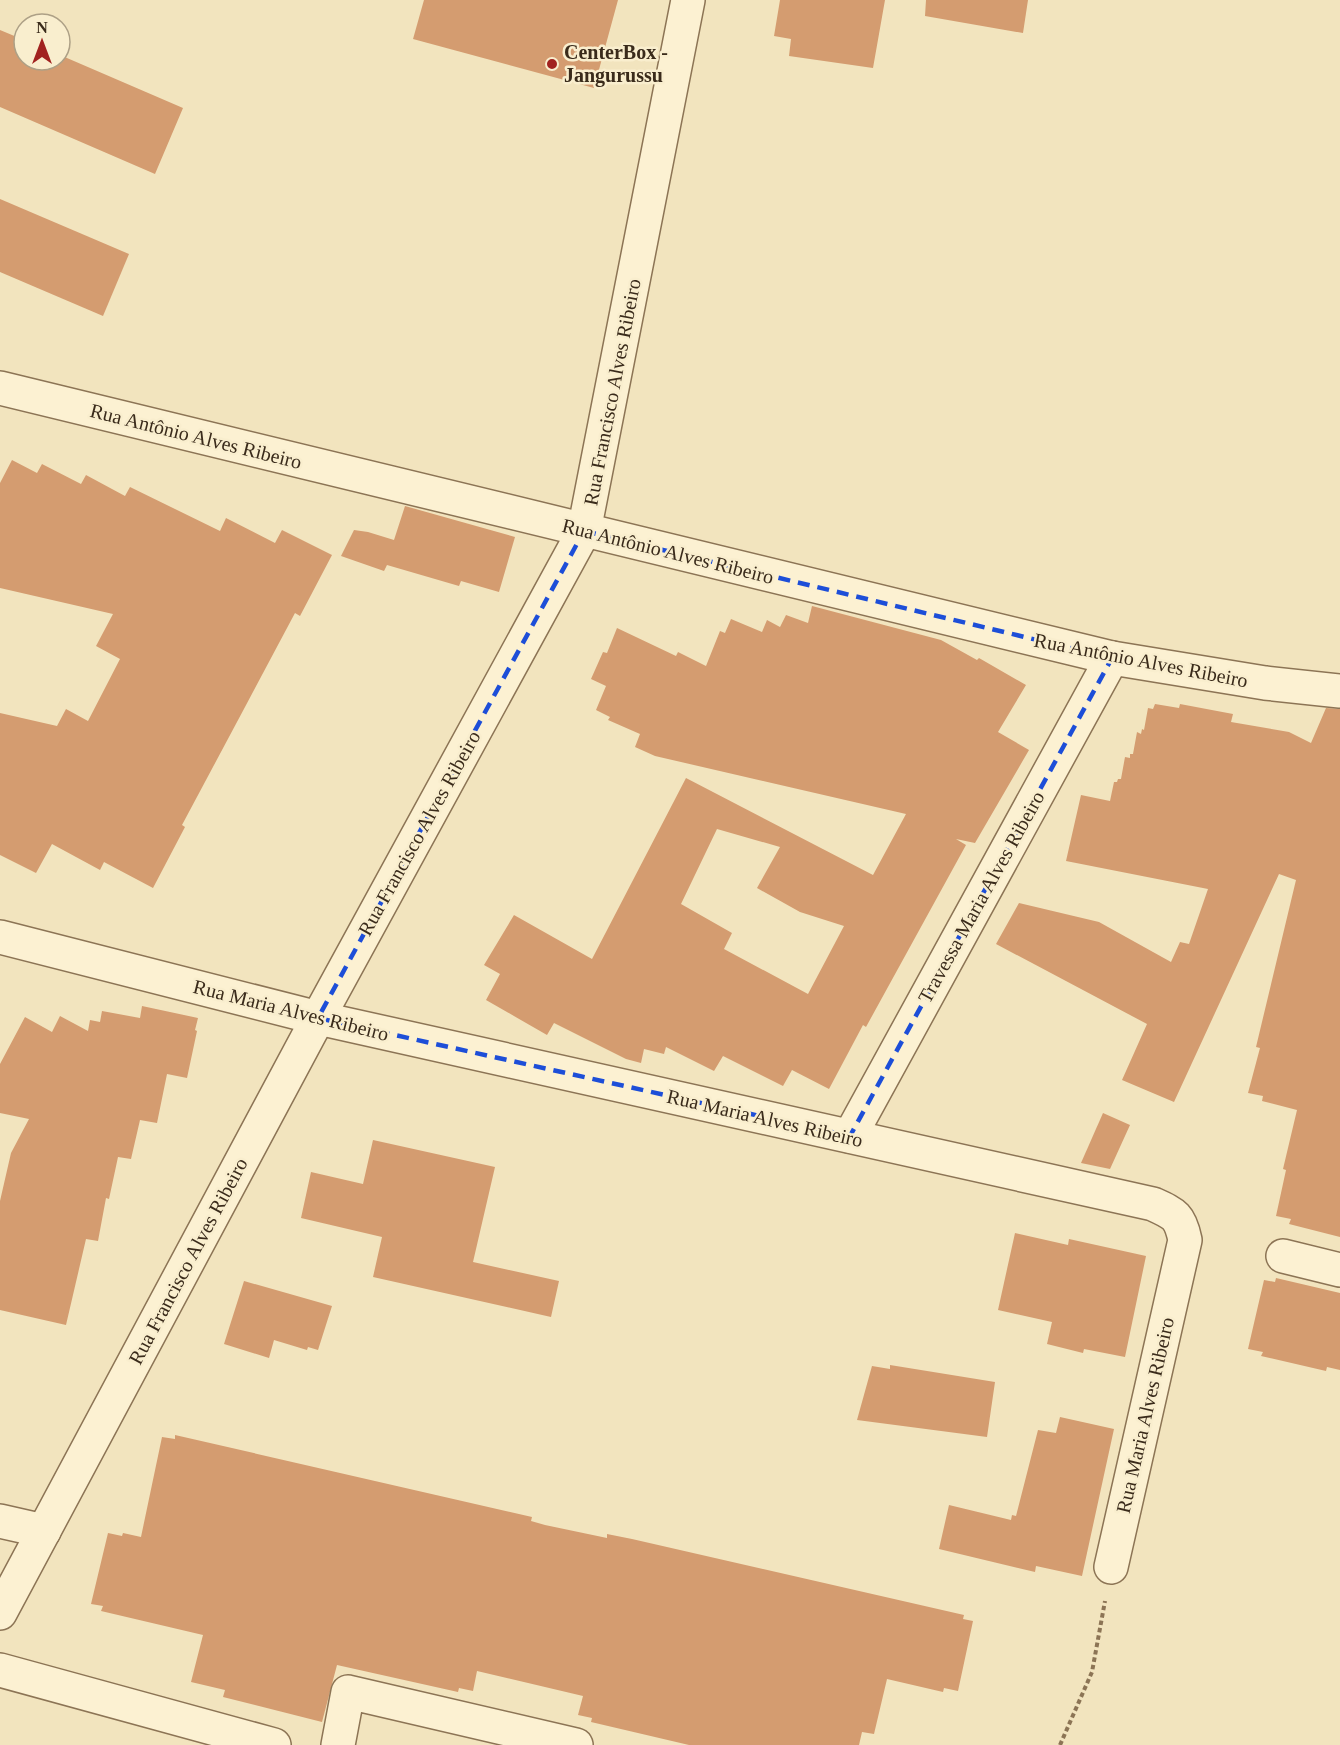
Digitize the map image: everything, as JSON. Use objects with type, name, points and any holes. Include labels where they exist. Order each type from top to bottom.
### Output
[{"type":"street","name":"Rua Francisco Alves Ribeiro","points":[[0,1613],[318,1018],[584,531],[688,0]]},
{"type":"street","name":"Rua Antônio Alves Ribeiro","points":[[1,390],[1112,658],[1264,683],[1340,691]]},
{"type":"street","name":"Travessa Maria Alves Ribeiro","points":[[850,1137],[1112,658]]},
{"type":"street","name":"Rua Maria Alves Ribeiro","points":[[0,938],[318,1018],[1153,1204],[1173,1213],[1181,1223],[1185,1240],[1111,1567]]},
{"type":"street","points":[[1283,1256],[1340,1270]]},
{"type":"street","points":[[0,1521],[44,1531]]},
{"type":"street","points":[[0,1670],[274,1745]]},
{"type":"street","points":[[338,1745],[348,1692],[576,1745]]},
{"type":"path","points":[[1060,1745],[1092,1672],[1111,1567]]},
{"type":"highlighted area","points":[[584,531],[1112,658],[850,1136],[318,1018]]},
{"type":"building","name":"CenterBox - Jangurussu","points":[[424,0],[618,0],[594,88],[413,39]]},
{"type":"building","points":[[780,0],[885,0],[873,68],[789,56],[791,39],[774,36]]},
{"type":"building","points":[[926,0],[1028,0],[1023,33],[925,16]]},
{"type":"building","points":[[0,30],[12,35],[12,72],[72,72],[72,60],[183,108],[155,174],[0,107]]},
{"type":"building","points":[[0,199],[129,254],[103,316],[0,272]]},
{"type":"building","points":[[12,460],[37,473],[42,464],[81,484],[86,475],[125,496],[130,487],[220,531],[226,518],[275,543],[282,530],[332,555],[300,616],[295,613],[182,825],[185,827],[153,888],[104,862],[100,870],[52,844],[36,873],[0,855],[0,713],[57,726],[66,709],[88,721],[120,659],[96,646],[113,614],[0,588],[0,483]]},
{"type":"building","points":[[405,506],[515,537],[499,592],[461,581],[459,586],[387,565],[384,571],[341,556],[354,530],[394,540]]},
{"type":"building","points":[[812,606],[941,640],[977,660],[979,658],[1026,685],[998,732],[1029,750],[975,843],[956,839],[966,845],[866,1027],[863,1025],[829,1089],[792,1070],[783,1086],[723,1056],[714,1071],[666,1047],[664,1054],[644,1049],[641,1063],[626,1059],[554,1023],[547,1035],[486,1000],[500,974],[484,965],[514,915],[592,959],[686,778],[873,875],[906,814],[655,756],[635,747],[640,734],[608,720],[610,717],[596,710],[606,686],[591,679],[603,652],[607,653],[617,628],[676,656],[678,652],[706,666],[720,631],[725,633],[731,619],[762,632],[767,620],[780,627],[786,615],[808,623]],"holes":[[[717,829],[780,847],[757,888],[800,912],[844,926],[808,994],[724,949],[732,933],[681,904]]]},
{"type":"building","points":[[1155,704],[1179,708],[1180,704],[1233,714],[1231,722],[1289,732],[1311,743],[1326,708],[1340,709],[1340,1237],[1289,1224],[1291,1219],[1276,1216],[1286,1170],[1283,1169],[1297,1110],[1262,1101],[1263,1096],[1248,1093],[1260,1048],[1256,1047],[1296,880],[1279,874],[1174,1102],[1122,1080],[1147,1024],[996,944],[1019,903],[1099,922],[1171,962],[1180,942],[1189,944],[1208,889],[1066,861],[1081,795],[1110,801],[1114,782],[1121,779],[1125,757],[1130,758],[1130,754],[1133,754],[1137,732],[1141,734],[1142,729],[1144,730],[1148,708],[1153,709]]},
{"type":"building","points":[[142,1006],[198,1018],[187,1078],[167,1074],[157,1123],[140,1120],[131,1159],[118,1157],[109,1199],[106,1198],[98,1241],[86,1239],[66,1325],[0,1310],[0,1201],[11,1153],[29,1119],[0,1113],[0,1064],[25,1017],[52,1032],[60,1016],[88,1031],[90,1020],[100,1022],[102,1011],[140,1018]]},
{"type":"building","points":[[1103,1113],[1130,1125],[1110,1169],[1081,1163]]},
{"type":"building","points":[[373,1140],[495,1167],[473,1262],[559,1281],[551,1317],[373,1277],[382,1237],[301,1218],[311,1172],[363,1184]]},
{"type":"building","points":[[1015,1233],[1068,1245],[1069,1239],[1146,1256],[1125,1357],[1084,1349],[1083,1353],[1047,1344],[1052,1322],[998,1310]]},
{"type":"building","points":[[1276,1278],[1340,1293],[1340,1370],[1327,1367],[1326,1371],[1261,1356],[1263,1352],[1248,1349],[1264,1280],[1275,1282]]},
{"type":"building","points":[[244,1281],[332,1306],[318,1350],[308,1347],[307,1350],[274,1340],[269,1358],[224,1344]]},
{"type":"building","points":[[890,1365],[995,1382],[987,1437],[857,1420],[872,1366],[890,1369]]},
{"type":"building","points":[[1060,1417],[1114,1429],[1082,1576],[1036,1566],[1035,1572],[939,1549],[949,1505],[1011,1520],[1012,1515],[1016,1516],[1038,1430],[1056,1433]]},
{"type":"building","points":[[175,1435],[532,1517],[531,1521],[545,1525],[607,1538],[607,1534],[632,1539],[964,1615],[963,1619],[973,1621],[958,1691],[944,1688],[943,1692],[887,1679],[874,1734],[862,1732],[859,1745],[689,1745],[591,1722],[592,1718],[578,1715],[583,1696],[477,1671],[473,1691],[459,1688],[458,1692],[337,1665],[322,1722],[223,1697],[225,1690],[191,1682],[203,1635],[101,1611],[103,1606],[91,1604],[108,1533],[122,1536],[123,1533],[141,1537],[162,1437],[175,1439]]},
{"type":"place","name":"CenterBox - Jangurussu","points":[[552,64]]}]
